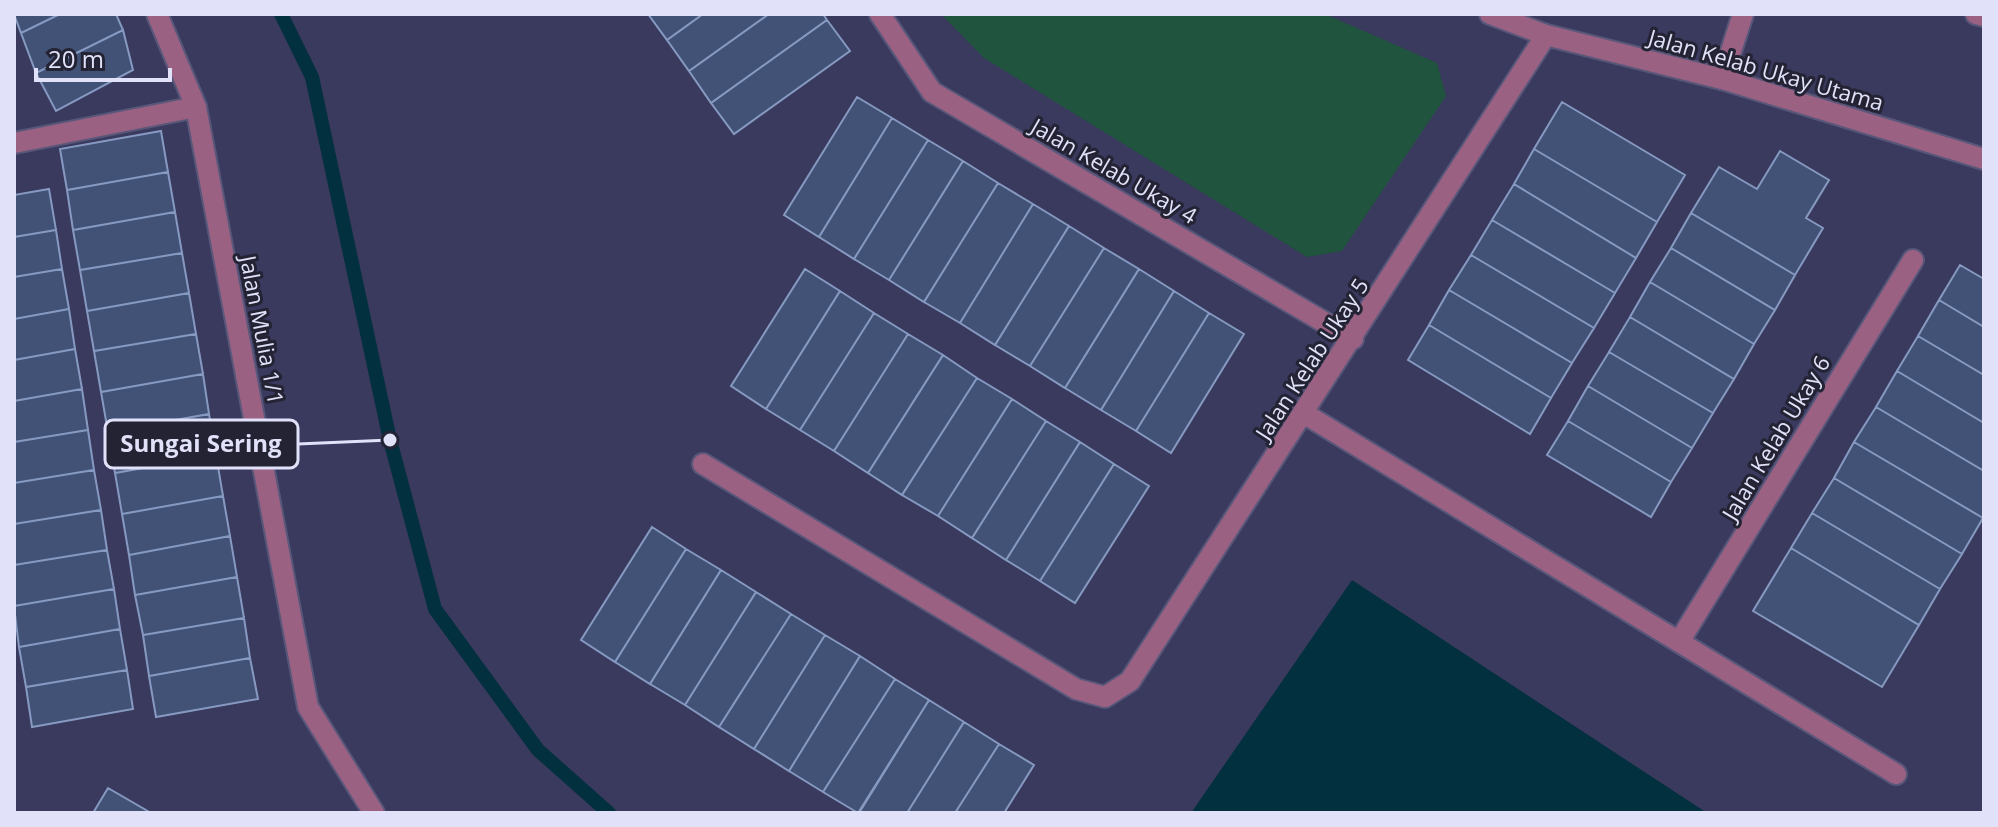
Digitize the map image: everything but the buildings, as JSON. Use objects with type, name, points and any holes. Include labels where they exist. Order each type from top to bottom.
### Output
[{"type":"street","name":"Jalan Mulia 1/1","points":[[157,14],[196,107],[308,707],[374,813]]},
{"type":"street","name":"Jalan Kelab Ukay 4","points":[[880,14],[932,92],[1353,339]]},
{"type":"street","name":"Jalan Kelab Ukay Utama","points":[[1490,14],[1546,35],[1722,79],[1984,159]]},
{"type":"street","points":[[1722,79],[1743,14]]},
{"type":"street","points":[[1976,14],[1984,16]]},
{"type":"street","name":"Jalan Kelab Ukay 5","points":[[703,464],[1076,689],[1105,697],[1130,681],[1305,414],[1546,35]]},
{"type":"street","points":[[14,143],[196,107]]},
{"type":"street","name":"Jalan Kelab Ukay 6","points":[[1679,642],[1913,260]]},
{"type":"street","points":[[1305,414],[1896,774]]},
{"type":"green space","points":[[941,14],[1325,14],[1437,63],[1446,96],[1342,251],[1307,257],[984,58]]},
{"type":"water","points":[[1352,580],[1707,813],[1191,813]]},
{"type":"waterway","points":[[281,14],[312,77],[390,440],[435,609],[538,750],[609,813]]},
{"type":"place","name":"Sungai Sering","points":[[390,440]]}]
